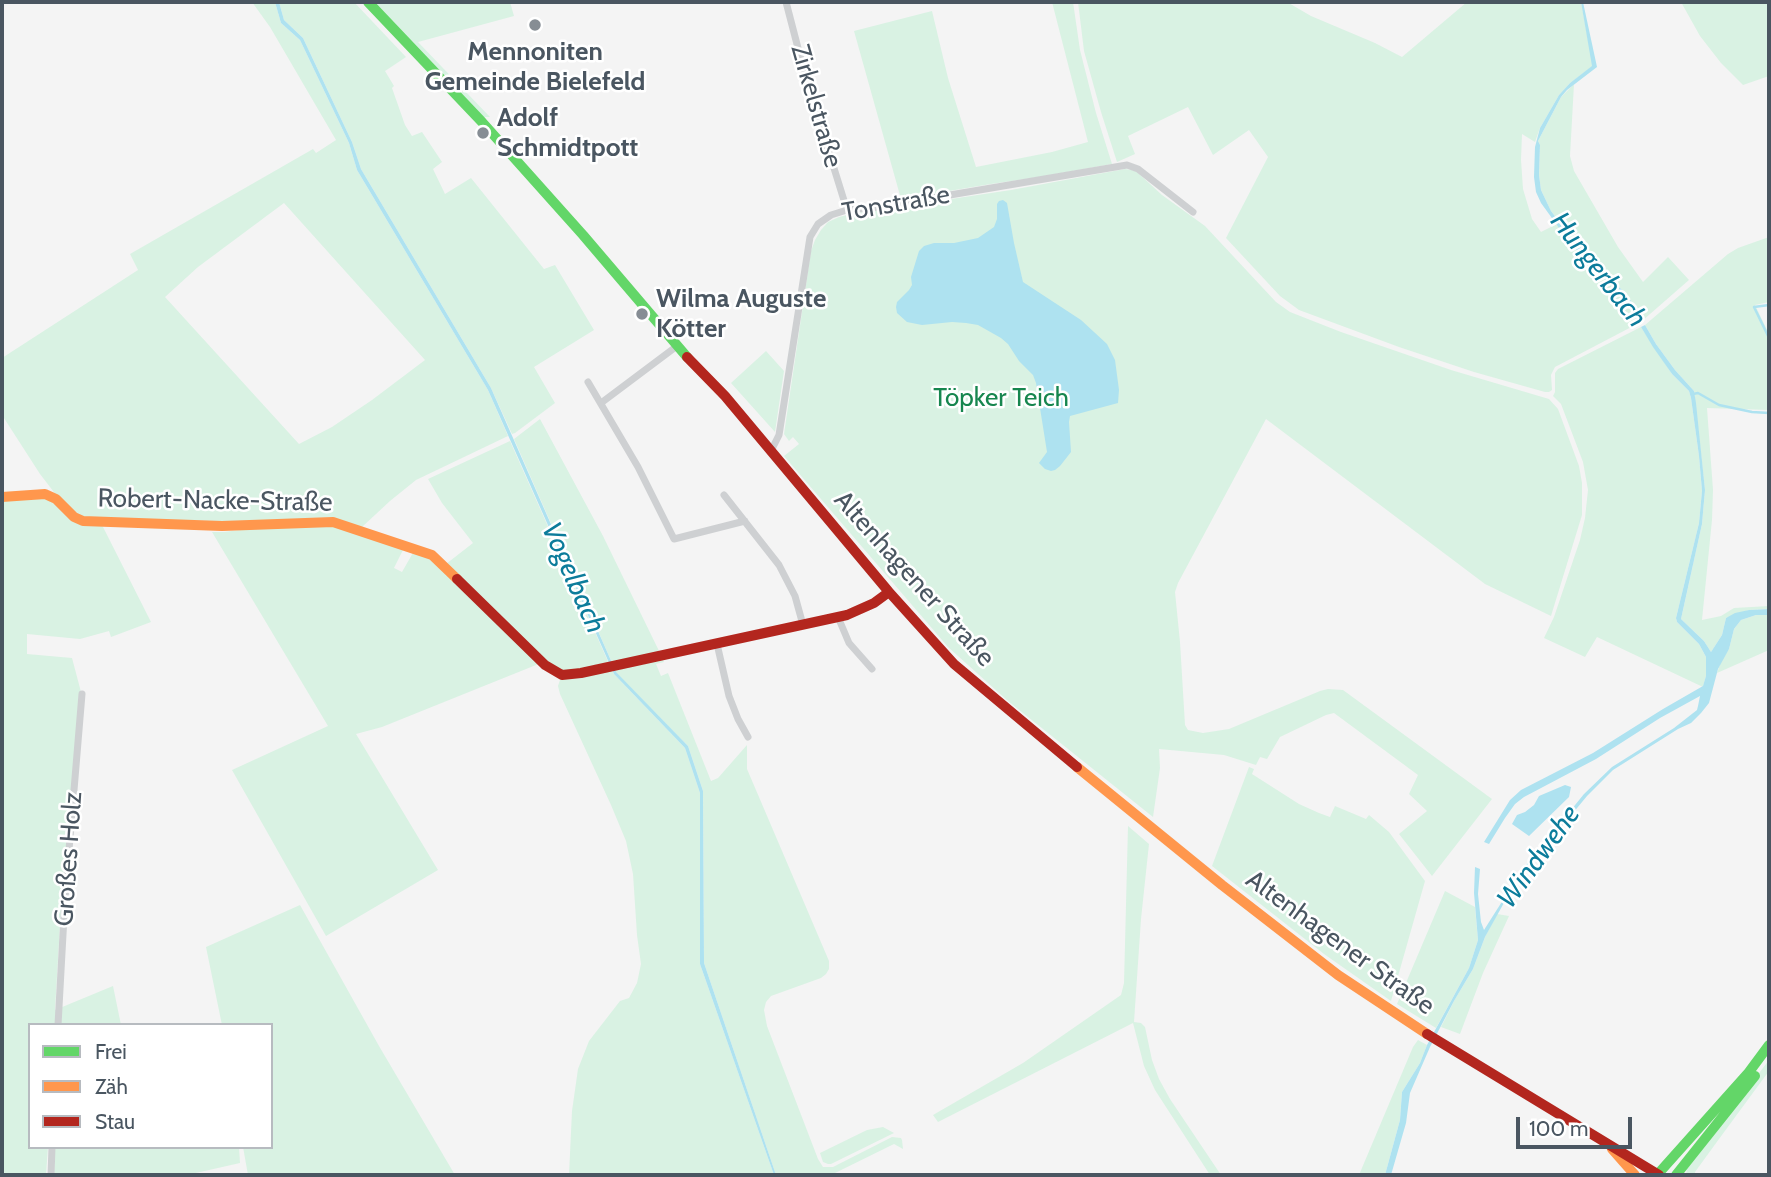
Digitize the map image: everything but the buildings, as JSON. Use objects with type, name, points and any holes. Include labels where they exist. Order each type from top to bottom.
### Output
[{"type":"main road","name":"Altenhagener Straße","points":[[368,2],[482,122],[583,235],[954,664],[1222,885],[1338,975],[1443,1045],[1658,1175]]},
{"type":"main road","name":"Robert-Nacke-Straße","points":[[2,497],[45,494],[56,499],[74,517],[83,521],[222,526],[333,522],[432,555],[545,664],[562,675],[611,667],[838,617],[860,610],[889,592]]},
{"type":"main road","points":[[1658,1175],[1749,1072],[1769,1045]]},
{"type":"main road","points":[[1676,1175],[1769,1055]]},
{"type":"main road","points":[[1606,1142],[1635,1175]]},
{"type":"street","name":"Zirkelstraße","points":[[786,2],[805,75],[847,210]]},
{"type":"street","name":"Tonstraße","points":[[771,451],[779,435],[810,237],[814,229],[831,215],[847,210],[879,207],[1127,165],[1138,169],[1193,212]]},
{"type":"street","points":[[601,403],[677,346]]},
{"type":"street","points":[[588,382],[638,467],[674,539],[745,521]]},
{"type":"street","points":[[724,495],[785,574],[803,625]]},
{"type":"street","points":[[838,617],[849,643],[872,669]]},
{"type":"street","points":[[717,644],[729,696],[748,737]]},
{"type":"street","name":"Großes Holz","points":[[58,1023],[65,898],[82,694]]},
{"type":"street","points":[[51,1175],[52,1149]]},
{"type":"green space","points":[[252,2],[275,2],[281,23],[300,40],[349,143],[357,170],[488,390],[508,436],[416,480],[362,527],[82,518],[60,500],[2,415],[2,358],[138,270],[130,254],[313,149],[316,153],[336,140],[270,27]],"holes":[[[284,203],[425,360],[332,427],[299,444],[165,297],[198,267]]]},
{"type":"green space","points":[[279,2],[354,2],[406,57],[385,71],[394,86],[392,88],[405,125],[412,136],[422,132],[442,162],[433,169],[445,194],[471,178],[544,269],[555,265],[594,330],[534,367],[555,403],[515,433],[512,434],[491,388],[361,169],[352,142],[303,38],[284,20]]},
{"type":"green space","points":[[374,2],[510,2],[514,16],[418,42],[490,117],[483,117]]},
{"type":"green space","points":[[1052,2],[1073,2],[1080,50],[1112,164],[901,199],[854,31],[932,11],[948,78],[976,167],[1088,142]]},
{"type":"green space","points":[[1078,2],[1287,2],[1311,16],[1402,57],[1467,2],[1581,2],[1593,66],[1559,95],[1535,142],[1522,134],[1523,189],[1532,219],[1541,232],[1557,224],[1588,264],[1625,298],[1639,323],[1555,367],[1551,375],[1552,390],[1545,392],[1399,347],[1299,310],[1280,296],[1226,238],[1268,157],[1249,130],[1213,155],[1188,107],[1128,136],[1135,154],[1117,162],[1084,51]]},
{"type":"green space","points":[[1681,2],[1769,2],[1769,76],[1743,85],[1700,36]]},
{"type":"green space","points":[[1574,84],[1570,156],[1574,171],[1618,247],[1643,282],[1668,257],[1689,280],[1642,321],[1628,296],[1577,245],[1551,211],[1541,190],[1538,141],[1561,97]]},
{"type":"green space","name":"Töpker Teich","points":[[1125,169],[1137,172],[1162,195],[1205,226],[1276,302],[1290,312],[1451,370],[1549,399],[1558,409],[1579,466],[1582,515],[1551,616],[1485,584],[1266,419],[1175,592],[1185,725],[1188,730],[1203,733],[1229,729],[1320,691],[1343,690],[1492,799],[1432,876],[1399,834],[1427,811],[1409,794],[1418,775],[1334,713],[1280,737],[1267,759],[1260,757],[1256,765],[1224,755],[1159,749],[1160,768],[1153,817],[1008,701],[948,647],[784,456],[799,444],[793,437],[789,441],[784,434],[811,251],[815,240],[828,222],[851,214],[1011,190]]},
{"type":"green space","points":[[1769,237],[1769,302],[1755,305],[1769,334],[1769,410],[1707,408],[1713,490],[1702,620],[1721,616],[1734,608],[1769,606],[1769,609],[1749,610],[1726,618],[1722,635],[1711,652],[1704,641],[1681,619],[1702,524],[1705,490],[1694,391],[1675,370],[1645,325],[1728,254]]},
{"type":"green space","points":[[1641,327],[1672,374],[1689,391],[1691,398],[1702,491],[1699,523],[1676,618],[1699,644],[1706,657],[1703,687],[1597,637],[1585,657],[1544,638],[1554,617],[1580,540],[1588,490],[1583,462],[1561,404],[1553,396],[1555,373],[1558,369]]},
{"type":"green space","points":[[766,351],[784,371],[775,432],[731,383]]},
{"type":"green space","points":[[540,419],[603,536],[660,653],[613,665],[514,439]]},
{"type":"green space","points":[[510,441],[610,666],[558,672],[446,564],[473,543],[442,503],[428,479]]},
{"type":"green space","points":[[40,495],[102,525],[151,622],[111,637],[109,631],[80,639],[27,634],[27,654],[72,658],[81,692],[62,891],[55,1010],[113,986],[121,1023],[28,1023],[28,1149],[48,1149],[46,1175],[2,1175],[2,499]]},
{"type":"green space","points":[[333,525],[404,548],[394,568],[402,572],[414,551],[431,557],[541,663],[382,727],[356,734],[438,870],[326,936],[232,770],[328,726],[212,532],[270,526]]},
{"type":"green space","points":[[1756,615],[1769,615],[1769,650],[1717,673],[1729,649],[1734,629],[1741,620]]},
{"type":"green space","points":[[663,660],[664,662],[656,664],[661,676],[668,673],[711,781],[718,778],[747,745],[747,769],[829,961],[829,969],[821,978],[771,996],[764,1010],[767,1026],[818,1159],[823,1167],[833,1167],[892,1137],[901,1138],[903,1149],[894,1144],[831,1175],[776,1175],[704,963],[703,791],[688,746],[614,668]]},
{"type":"green space","points":[[611,669],[685,748],[700,793],[700,964],[774,1175],[569,1175],[572,1111],[578,1069],[589,1041],[620,1001],[629,998],[637,983],[641,964],[633,874],[626,841],[558,686],[561,677]]},
{"type":"green space","points":[[1249,767],[1254,769],[1252,774],[1299,804],[1319,813],[1330,817],[1335,806],[1366,819],[1369,815],[1389,832],[1425,881],[1391,1001],[1324,954],[1212,866]]},
{"type":"green space","points":[[1128,826],[1149,844],[1134,1022],[1145,1027],[1159,1079],[1221,1175],[1210,1175],[1155,1090],[1144,1066],[1133,1023],[938,1122],[933,1115],[1023,1063],[1121,995],[1124,983]]},
{"type":"green space","points":[[1445,891],[1475,907],[1478,940],[1469,968],[1436,1028],[1397,1004]]},
{"type":"green space","points":[[300,905],[455,1175],[248,1175],[243,1149],[273,1149],[273,1023],[222,1023],[206,947]]},
{"type":"green space","points":[[1497,914],[1509,916],[1483,973],[1460,1034],[1441,1027],[1473,969]]},
{"type":"green space","points":[[1418,1040],[1427,1045],[1420,1063],[1402,1092],[1400,1120],[1385,1175],[1359,1175],[1413,1047]]},
{"type":"green space","points":[[1769,1060],[1769,1071],[1695,1175],[1686,1175],[1687,1168]]},
{"type":"green space","points":[[883,1127],[894,1133],[831,1164],[823,1162],[820,1153],[867,1130]]},
{"type":"green space","points":[[55,1149],[239,1149],[240,1163],[187,1175],[54,1175]]},
{"type":"water","name":"Vogelbach","points":[[275,2],[279,2],[284,20],[303,38],[352,142],[361,169],[491,388],[616,672],[688,746],[703,791],[704,963],[776,1175],[700,964],[700,793],[685,748],[614,674],[488,390],[357,170],[349,143],[300,40],[281,23]]},
{"type":"water","name":"Hungerbach","points":[[1581,2],[1597,67],[1561,97],[1538,141],[1541,190],[1551,211],[1577,245],[1628,296],[1642,321],[1639,323],[1625,298],[1588,264],[1570,243],[1536,192],[1535,147],[1540,128],[1559,95],[1592,66]]},
{"type":"water","points":[[1003,200],[1007,203],[1023,282],[1081,320],[1107,344],[1115,360],[1118,403],[1070,416],[1071,452],[1060,466],[1051,471],[1039,463],[1047,452],[1036,383],[1033,375],[1019,361],[1008,344],[978,325],[952,322],[922,325],[907,322],[897,313],[897,302],[912,285],[911,277],[919,251],[934,243],[954,243],[978,238],[994,227],[997,204]]},
{"type":"water","points":[[1645,325],[1675,370],[1694,391],[1696,403],[1705,490],[1702,524],[1681,619],[1704,641],[1711,652],[1722,635],[1726,618],[1749,610],[1769,609],[1769,615],[1756,615],[1741,620],[1734,629],[1729,649],[1718,669],[1709,703],[1701,713],[1691,723],[1613,770],[1587,796],[1515,883],[1485,937],[1473,969],[1430,1047],[1410,1093],[1406,1123],[1391,1175],[1385,1175],[1400,1120],[1402,1092],[1469,968],[1478,940],[1475,867],[1480,869],[1478,894],[1484,930],[1510,885],[1584,794],[1612,767],[1674,728],[1697,710],[1700,696],[1596,759],[1524,797],[1515,804],[1489,844],[1484,842],[1510,800],[1521,790],[1593,753],[1703,686],[1706,657],[1699,644],[1676,618],[1699,523],[1702,491],[1691,398],[1689,391],[1672,374],[1653,347],[1641,327]]},
{"type":"water","points":[[1565,785],[1571,787],[1569,797],[1529,836],[1512,824],[1517,815],[1534,805],[1539,796]]},
{"type":"waterway","points":[[1769,305],[1754,307],[1769,338]]},
{"type":"waterway","points":[[1693,394],[1698,393],[1719,405],[1769,413]]},
{"type":"traffic: fast","points":[[368,2],[482,122],[687,357]]},
{"type":"traffic: fast","points":[[1657,1175],[1749,1072],[1769,1045]]},
{"type":"traffic: fast","points":[[1676,1175],[1755,1076]]},
{"type":"traffic: slow","points":[[2,497],[45,494],[56,499],[74,517],[83,521],[222,526],[333,522],[432,555],[457,579]]},
{"type":"traffic: slow","points":[[1077,767],[1338,975],[1427,1034]]},
{"type":"traffic: slow","points":[[1612,1149],[1635,1175]]},
{"type":"traffic: jam","points":[[687,357],[725,396],[889,592],[954,664],[1077,767]]},
{"type":"traffic: jam","points":[[457,579],[545,665],[562,675],[847,615],[874,603],[889,592]]},
{"type":"traffic: jam","points":[[1427,1034],[1659,1175]]},
{"type":"place","name":"Mennoniten Gemeinde Bielefeld","points":[[535,25]]},
{"type":"place","name":"Adolf Schmidtpott","points":[[483,133]]},
{"type":"place","name":"Wilma Auguste Kötter","points":[[642,314]]},
{"type":"water label","name":"Windwehe","points":[[1539,857]]}]
